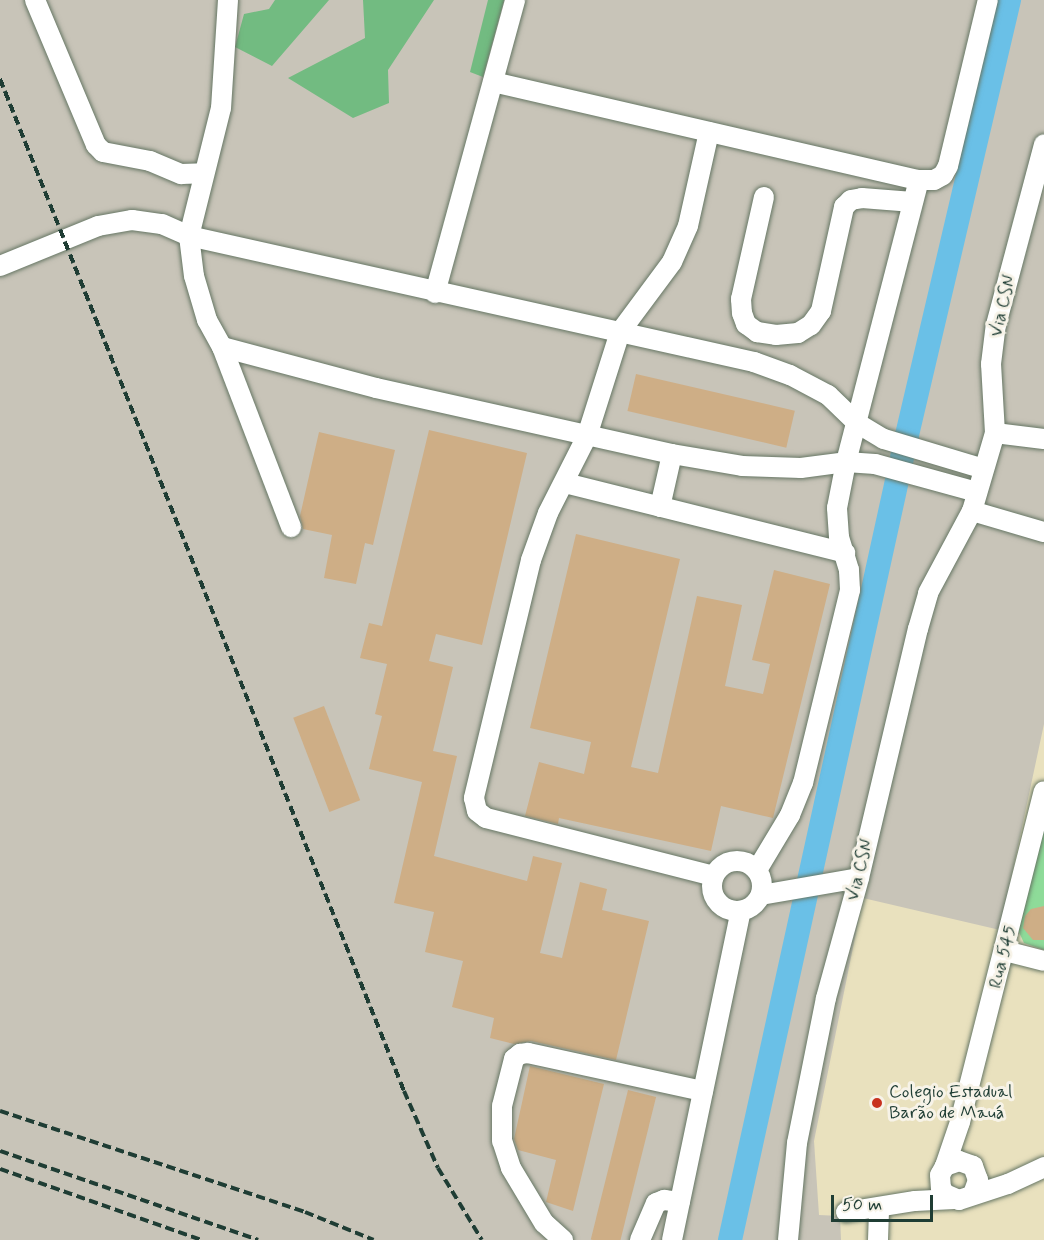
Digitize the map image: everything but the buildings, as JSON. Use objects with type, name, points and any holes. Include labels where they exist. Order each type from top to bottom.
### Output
[{"type":"street","points":[[35,0],[96,145],[103,152],[150,161],[182,174],[204,173]]},
{"type":"street","points":[[228,0],[221,108],[189,236],[194,276],[207,320],[222,347],[291,527]]},
{"type":"street","points":[[435,292],[515,0]]},
{"type":"street","points":[[493,82],[919,180],[934,180],[943,175],[948,166],[988,0]]},
{"type":"street","points":[[709,132],[684,235],[672,262],[620,332],[587,436],[548,513],[531,560],[474,798],[477,811],[486,818],[713,876]]},
{"type":"street","name":"Via CSN","points":[[788,1240],[799,1131],[850,879],[928,593],[972,511],[995,433],[991,364],[996,325],[1044,144]]},
{"type":"street","points":[[757,870],[790,815],[803,783],[850,590],[849,570],[839,537],[837,508],[846,462],[919,180]]},
{"type":"street","points":[[764,197],[741,298],[741,313],[746,324],[752,328],[776,335],[798,333],[811,325],[821,311],[844,207],[851,200],[862,198],[913,202]]},
{"type":"street","points":[[0,266],[98,226],[132,220],[162,224],[189,236],[435,292],[704,349],[790,375],[828,395],[857,423],[884,439],[984,469]]},
{"type":"street","points":[[222,347],[376,388],[672,454],[741,466],[801,468],[846,462],[875,464],[977,492]]},
{"type":"street","points":[[995,433],[1044,440]]},
{"type":"street","points":[[660,507],[672,454]]},
{"type":"street","points":[[565,483],[845,553]]},
{"type":"street","points":[[972,511],[1044,532]]},
{"type":"street","name":"Rua 545","points":[[942,1173],[960,1122],[1044,791]]},
{"type":"street","points":[[742,860],[757,870],[763,886],[756,903],[741,911],[732,911],[717,901],[711,885],[713,876],[725,863],[742,860]]},
{"type":"street","points":[[761,895],[850,879]]},
{"type":"street","points":[[672,1240],[741,911]]},
{"type":"street","points":[[1005,951],[1044,961]]},
{"type":"street","points":[[563,1240],[544,1223],[511,1168],[502,1141],[502,1106],[514,1059],[520,1054],[528,1053],[703,1091]]},
{"type":"street","name":"Rua 545","points":[[960,1122],[960,1137],[972,1167]]},
{"type":"street","points":[[915,1202],[930,1192],[952,1162],[972,1167],[1008,1184]]},
{"type":"street","points":[[963,1196],[978,1180],[972,1167]]},
{"type":"street","points":[[846,1212],[963,1196],[1008,1184],[1044,1167]]},
{"type":"street","points":[[942,1173],[945,1194],[963,1196]]},
{"type":"street","points":[[640,1240],[656,1203],[663,1200],[680,1202]]},
{"type":"street","points":[[878,1240],[879,1208]]},
{"type":"shaded area","points":[[0,0],[1044,0],[1044,724],[1000,930],[863,898],[814,1141],[819,1215],[840,1216],[841,1240],[0,1240]]},
{"type":"green space","points":[[275,0],[329,0],[272,66],[235,47],[244,14],[269,9]]},
{"type":"green space","points":[[363,0],[434,0],[388,70],[389,103],[353,118],[288,78],[365,38]]},
{"type":"green space","points":[[488,0],[504,0],[483,77],[470,72]]},
{"type":"green space","points":[[1044,825],[1044,950],[1024,943],[1018,930]]},
{"type":"waterway","points":[[730,1240],[907,435],[1009,0]]},
{"type":"railway","points":[[0,79],[404,1091],[438,1168],[482,1240]]},
{"type":"railway","points":[[0,1111],[305,1212],[374,1240]]},
{"type":"railway","points":[[0,1151],[258,1240]]},
{"type":"railway","points":[[0,1169],[202,1240]]},
{"type":"place","name":"Colegio Estadual Barão de Mauá","points":[[877,1103]]}]
